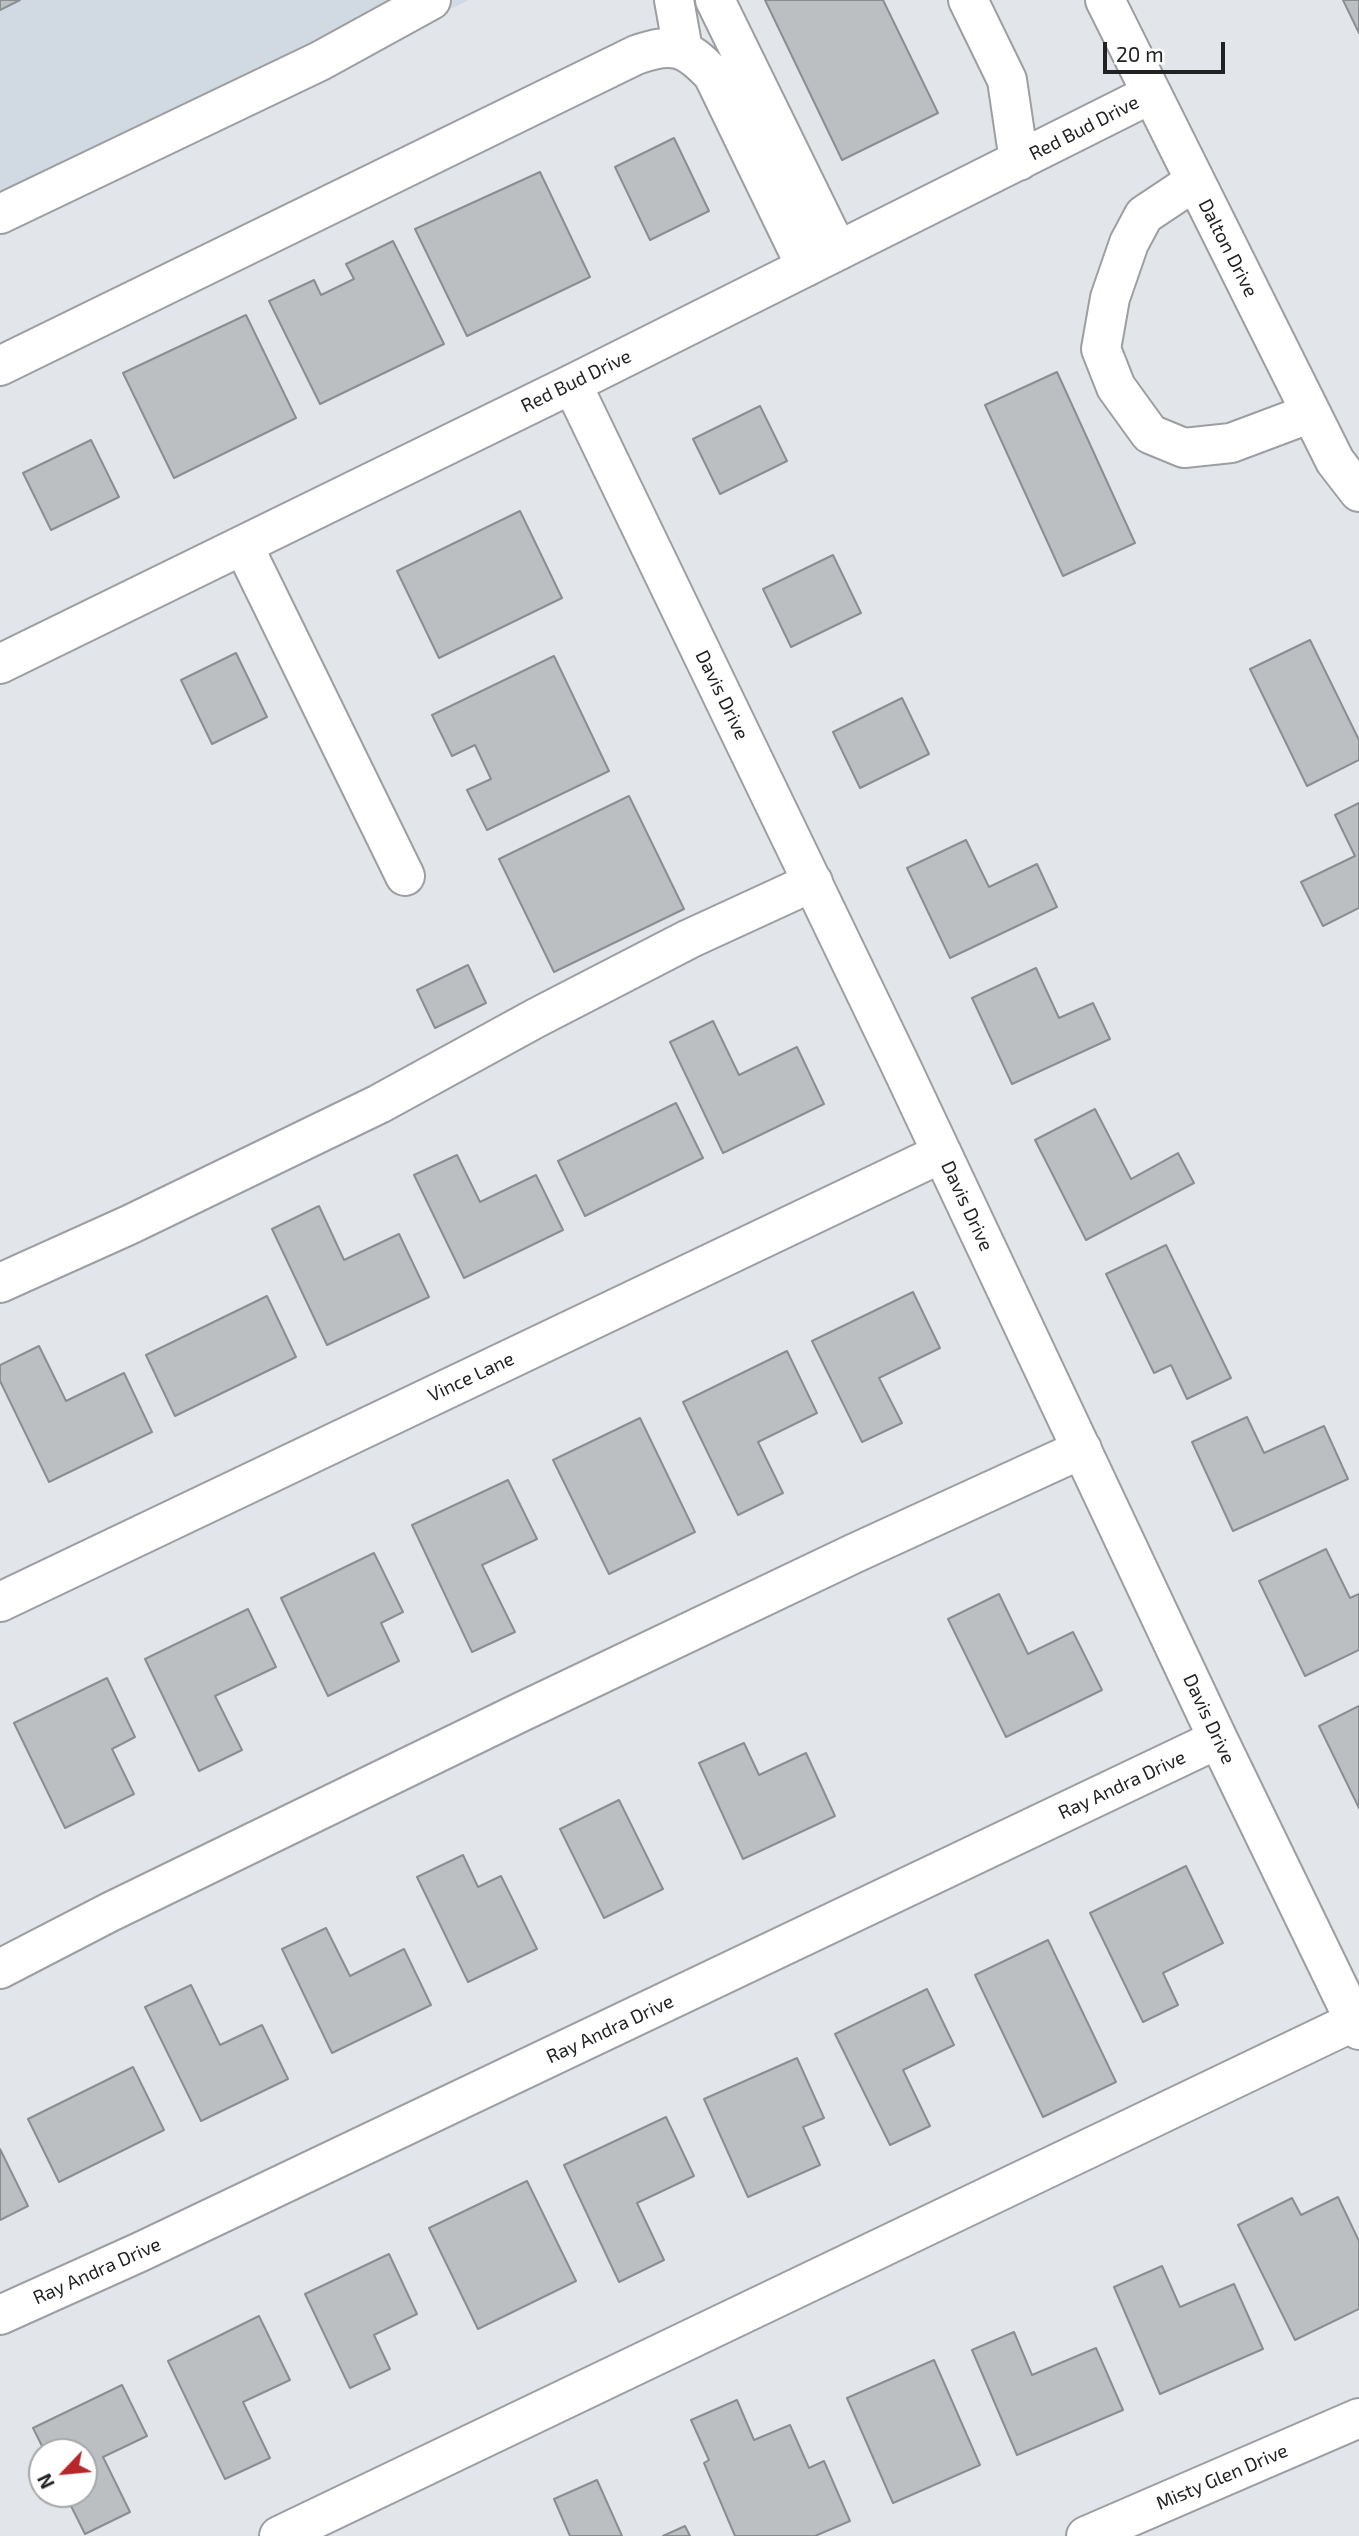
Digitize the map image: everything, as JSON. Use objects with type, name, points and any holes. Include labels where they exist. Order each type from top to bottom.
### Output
[{"type":"street","points":[[0,214],[320,61],[431,0]]},
{"type":"street","points":[[674,0],[683,50]]},
{"type":"street","points":[[715,0],[822,259]]},
{"type":"street","points":[[968,0],[1010,88],[1019,161]]},
{"type":"street","name":"Dalton Drive","points":[[1105,0],[1335,461],[1359,492]]},
{"type":"street","points":[[0,366],[636,54],[662,46],[683,50],[700,61],[713,75],[822,259]]},
{"type":"street","name":"Red Bud Drive","points":[[0,664],[572,384],[1151,94]]},
{"type":"street","points":[[1195,181],[1144,215],[1129,243],[1110,298],[1101,349],[1115,387],[1150,434],[1184,448],[1231,443],[1311,413]]},
{"type":"street","name":"Davis Drive","points":[[572,384],[813,882],[1357,2026]]},
{"type":"street","points":[[243,545],[405,876]]},
{"type":"street","points":[[0,1283],[129,1225],[379,1104],[666,951],[813,882]]},
{"type":"street","name":"Vince Lane","points":[[0,1602],[942,1153]]},
{"type":"street","points":[[0,1969],[110,1912],[519,1713],[855,1553],[1082,1449]]},
{"type":"street","name":"Ray Andra Drive","points":[[0,2315],[152,2246],[1219,1739]]},
{"type":"street","points":[[279,2536],[1357,2026]]},
{"type":"street","name":"Misty Glen Drive","points":[[1086,2536],[1359,2418]]},
{"type":"shaded area","points":[[0,0],[469,0],[0,226]]},
{"type":"building","points":[[0,0],[20,0],[0,10]]},
{"type":"building","points":[[765,0],[883,0],[938,113],[842,160]]},
{"type":"building","points":[[1343,0],[1359,0],[1359,33]]},
{"type":"building","points":[[674,138],[709,211],[650,240],[615,167]]},
{"type":"building","points":[[540,172],[590,277],[467,336],[415,229]]},
{"type":"building","points":[[393,241],[444,344],[320,404],[269,301],[314,280],[321,295],[354,279],[346,264]]},
{"type":"building","points":[[246,315],[296,418],[174,478],[123,373]]},
{"type":"building","points":[[1057,372],[1135,543],[1063,576],[985,405]]},
{"type":"building","points":[[760,406],[787,461],[720,494],[693,439]]},
{"type":"building","points":[[91,440],[119,497],[51,530],[23,473]]},
{"type":"building","points":[[520,511],[562,598],[439,658],[397,571]]},
{"type":"building","points":[[833,555],[861,613],[791,647],[763,589]]},
{"type":"building","points":[[1310,640],[1359,740],[1359,760],[1307,786],[1250,669]]},
{"type":"building","points":[[236,653],[267,717],[212,744],[181,680]]},
{"type":"building","points":[[554,656],[609,771],[487,830],[467,790],[491,779],[475,745],[452,756],[432,715]]},
{"type":"building","points":[[902,698],[929,754],[860,788],[833,732]]},
{"type":"building","points":[[629,796],[684,909],[554,972],[499,859]]},
{"type":"building","points":[[1359,803],[1359,908],[1323,926],[1301,882],[1355,856],[1335,815]]},
{"type":"building","points":[[966,840],[989,887],[1037,864],[1057,907],[950,958],[907,868]]},
{"type":"building","points":[[468,965],[486,1003],[435,1028],[417,990]]},
{"type":"building","points":[[1036,968],[1059,1018],[1093,1003],[1110,1039],[1012,1084],[972,998]]},
{"type":"building","points":[[713,1021],[739,1075],[797,1047],[824,1104],[723,1153],[670,1042]]},
{"type":"building","points":[[676,1103],[703,1158],[585,1216],[558,1161]]},
{"type":"building","points":[[1095,1109],[1131,1179],[1178,1153],[1194,1183],[1086,1240],[1035,1140]]},
{"type":"building","points":[[457,1155],[480,1202],[536,1175],[563,1230],[464,1278],[414,1175]]},
{"type":"building","points":[[319,1206],[344,1260],[399,1234],[429,1297],[327,1345],[272,1229]]},
{"type":"building","points":[[1166,1245],[1231,1378],[1187,1399],[1171,1365],[1154,1373],[1106,1274]]},
{"type":"building","points":[[913,1292],[940,1348],[879,1378],[902,1423],[862,1442],[812,1341]]},
{"type":"building","points":[[267,1296],[296,1357],[175,1416],[146,1355]]},
{"type":"building","points":[[39,1346],[66,1401],[124,1373],[152,1432],[49,1482],[0,1381],[0,1365]]},
{"type":"building","points":[[787,1351],[817,1413],[758,1442],[783,1493],[738,1515],[683,1402]]},
{"type":"building","points":[[1247,1417],[1264,1453],[1324,1426],[1348,1479],[1233,1531],[1192,1442]]},
{"type":"building","points":[[640,1418],[695,1532],[609,1574],[553,1460]]},
{"type":"building","points":[[508,1480],[537,1539],[482,1565],[515,1632],[472,1652],[412,1525]]},
{"type":"building","points":[[1326,1549],[1350,1598],[1359,1594],[1359,1650],[1305,1676],[1259,1581]]},
{"type":"building","points":[[374,1553],[403,1612],[381,1623],[399,1661],[328,1696],[281,1598]]},
{"type":"building","points":[[999,1594],[1028,1654],[1073,1632],[1102,1690],[1006,1737],[948,1619]]},
{"type":"building","points":[[248,1609],[276,1667],[215,1696],[242,1750],[199,1771],[145,1659]]},
{"type":"building","points":[[107,1678],[135,1737],[112,1749],[134,1794],[65,1828],[14,1723]]},
{"type":"building","points":[[1359,1706],[1359,1808],[1319,1726]]},
{"type":"building","points":[[744,1743],[759,1775],[806,1753],[835,1816],[743,1859],[699,1763]]},
{"type":"building","points":[[619,1800],[663,1889],[604,1918],[560,1829]]},
{"type":"building","points":[[463,1855],[478,1887],[501,1876],[537,1949],[468,1982],[417,1877]]},
{"type":"building","points":[[1186,1866],[1223,1943],[1163,1973],[1178,2005],[1143,2022],[1090,1913]]},
{"type":"building","points":[[326,1928],[350,1976],[404,1949],[431,2005],[332,2053],[282,1949]]},
{"type":"building","points":[[1048,1940],[1116,2082],[1043,2117],[975,1975]]},
{"type":"building","points":[[191,1985],[220,2045],[262,2025],[288,2079],[201,2121],[145,2007]]},
{"type":"building","points":[[927,1989],[954,2045],[903,2070],[930,2126],[890,2145],[835,2034]]},
{"type":"building","points":[[797,2058],[824,2118],[803,2127],[820,2165],[748,2197],[704,2099]]},
{"type":"building","points":[[133,2067],[164,2130],[59,2182],[28,2119]]},
{"type":"building","points":[[666,2117],[694,2176],[637,2203],[664,2260],[619,2282],[564,2165]]},
{"type":"building","points":[[0,2149],[28,2206],[0,2220]]},
{"type":"building","points":[[527,2181],[576,2281],[478,2329],[429,2228]]},
{"type":"building","points":[[1338,2197],[1359,2241],[1359,2309],[1295,2340],[1238,2225],[1292,2198],[1301,2215]]},
{"type":"building","points":[[389,2254],[417,2314],[374,2335],[390,2369],[350,2388],[305,2294]]},
{"type":"building","points":[[1162,2266],[1180,2307],[1234,2284],[1263,2349],[1160,2394],[1114,2287]]},
{"type":"building","points":[[259,2316],[290,2380],[243,2402],[270,2458],[225,2479],[168,2361]]},
{"type":"building","points":[[1014,2332],[1032,2375],[1096,2348],[1123,2410],[1017,2455],[972,2350]]},
{"type":"building","points":[[934,2360],[980,2465],[893,2503],[847,2398]]},
{"type":"building","points":[[122,2385],[147,2436],[103,2457],[130,2512],[85,2534],[72,2508],[98,2508],[98,2438],[38,2438],[33,2428]]},
{"type":"building","points":[[737,2400],[754,2440],[790,2425],[809,2468],[824,2461],[850,2521],[815,2536],[735,2536],[704,2463],[709,2460],[691,2420]]},
{"type":"building","points":[[597,2480],[622,2536],[570,2536],[554,2499]]},
{"type":"building","points":[[685,2526],[690,2536],[663,2536]]}]
